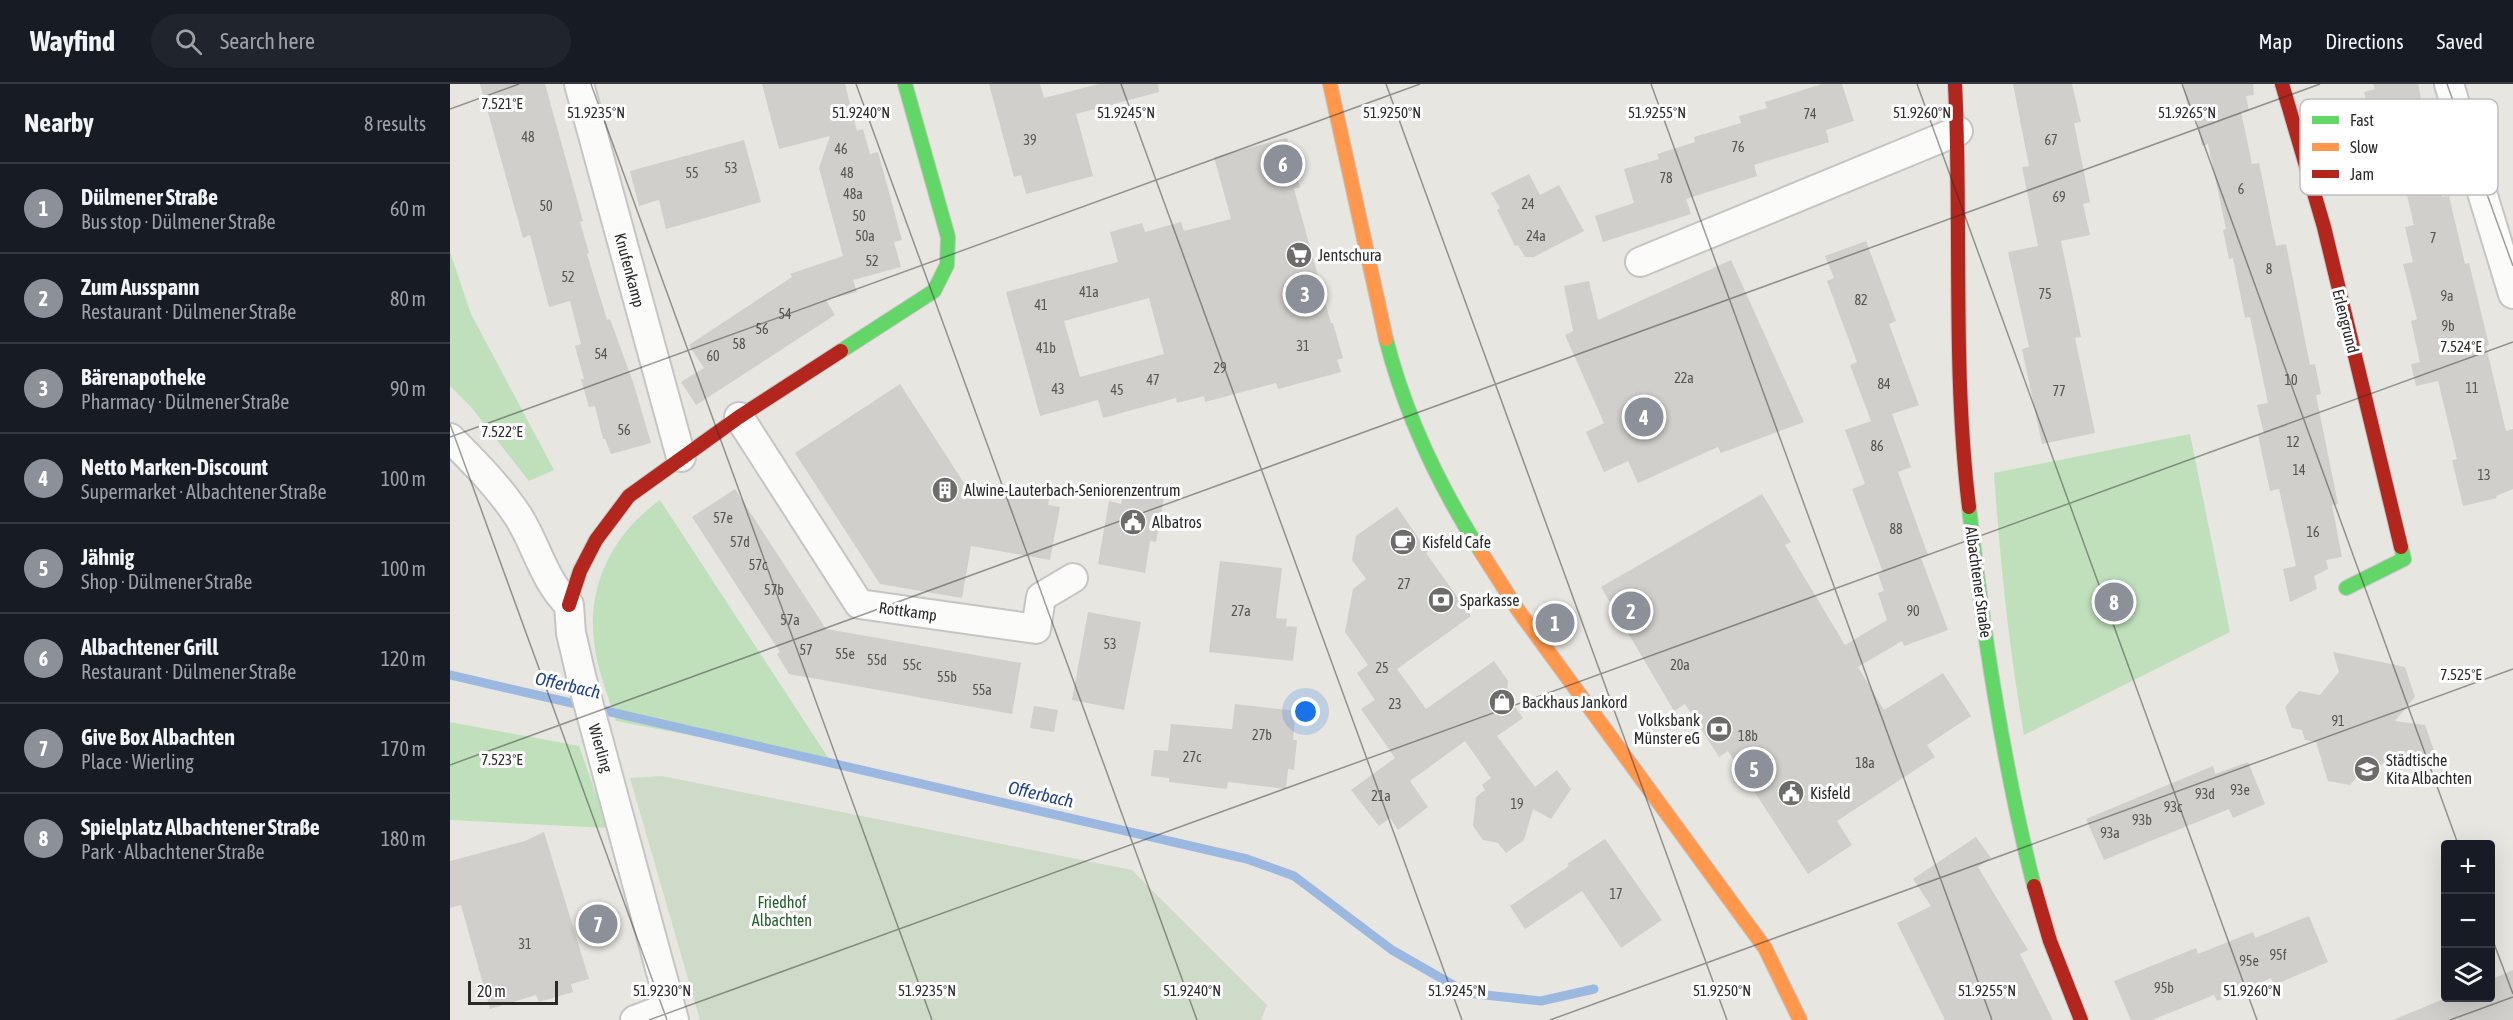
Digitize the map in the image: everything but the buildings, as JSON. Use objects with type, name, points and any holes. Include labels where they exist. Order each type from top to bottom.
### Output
[{"type":"street","name":"Knufenkamp","points":[[579,84],[681,457]]},
{"type":"street","points":[[450,438],[508,502],[528,534],[545,574],[557,593],[569,605],[580,571],[596,540],[629,496],[739,417],[934,291],[945,274],[950,256],[948,237],[905,84]]},
{"type":"street","points":[[1329,84],[1387,342],[1413,423],[1431,462],[1465,527],[1518,610],[1761,943],[1800,1020]]},
{"type":"street","name":"Albachtener Straße","points":[[1955,84],[1958,131],[1958,367],[1973,554],[2015,807],[2052,950],[2081,1020]]},
{"type":"street","name":"Erlengrund","points":[[2282,84],[2300,145]]},
{"type":"street","points":[[2449,84],[2454,99]]},
{"type":"street","points":[[1640,262],[1958,131]]},
{"type":"street","name":"Erlengrund","points":[[2315,195],[2404,559],[2346,588]]},
{"type":"street","points":[[2483,195],[2513,294]]},
{"type":"street","name":"Rottkamp","points":[[739,417],[859,604],[1036,629],[1041,597],[1073,578]]},
{"type":"street","name":"Wierling","points":[[569,605],[571,633],[584,687],[672,1013]]},
{"type":"street","points":[[635,1020],[672,1013]]},
{"type":"green space","points":[[450,252],[471,314],[554,470],[529,481],[471,407],[450,386]]},
{"type":"green space","points":[[2190,434],[2230,632],[2024,735],[2006,604],[1994,473]]},
{"type":"green space","points":[[660,500],[831,762],[616,721],[595,650],[593,619],[595,599],[600,579],[617,543],[644,513]]},
{"type":"green space","points":[[450,722],[579,746],[608,828],[450,820]]},
{"type":"green space","name":"Friedhof Albachten","points":[[662,776],[1132,870],[1267,1005],[1261,1020],[700,1020],[630,778]]},
{"type":"waterway","name":"Offerbach","points":[[450,675],[1247,859],[1294,876],[1392,950],[1467,993],[1541,1001],[1594,989]]},
{"type":"traffic: fast","points":[[841,351],[934,291],[947,265],[948,237],[905,84]]},
{"type":"traffic: fast","points":[[1386,339],[1403,395],[1425,449],[1451,501],[1481,552]]},
{"type":"traffic: fast","points":[[1969,507],[1995,698],[2034,886]]},
{"type":"traffic: fast","points":[[2346,588],[2404,559],[2401,547]]},
{"type":"traffic: slow","points":[[1330,84],[1386,339]]},
{"type":"traffic: slow","points":[[1481,552],[1518,610],[1765,948],[1800,1020]]},
{"type":"traffic: jam","points":[[1955,84],[1959,348],[1969,507]]},
{"type":"traffic: jam","points":[[2282,84],[2300,145]]},
{"type":"traffic: jam","points":[[2315,195],[2401,547]]},
{"type":"traffic: jam","points":[[569,605],[580,571],[596,540],[629,496],[739,417],[841,351]]},
{"type":"traffic: jam","points":[[2034,886],[2050,941],[2081,1020]]},
{"type":"place","name":"Albachtener Grill","points":[[1283,164]]},
{"type":"place","name":"Jentschura","points":[[1299,255]]},
{"type":"place","name":"Bärenapotheke","points":[[1305,294]]},
{"type":"place","name":"Netto Marken-Discount","points":[[1644,417]]},
{"type":"place","name":"Alwine-Lauterbach-Seniorenzentrum","points":[[945,490]]},
{"type":"place","name":"Albatros","points":[[1133,522]]},
{"type":"place","name":"Kisfeld Cafe","points":[[1403,542]]},
{"type":"place","name":"Sparkasse","points":[[1441,600]]},
{"type":"place","name":"Spielplatz Albachtener Straße","points":[[2114,602]]},
{"type":"place","name":"Zum Ausspann","points":[[1631,611]]},
{"type":"place","name":"Dülmener Straße","points":[[1555,623]]},
{"type":"place","name":"Backhaus Jankord","points":[[1502,702]]},
{"type":"place","name":"Volksbank Münster eG","points":[[1719,729]]},
{"type":"place","name":"Jähnig","points":[[1754,769]]},
{"type":"place","name":"Städtische Kita Albachten","points":[[2367,769]]},
{"type":"place","name":"Kisfeld","points":[[1791,793]]},
{"type":"place","name":"Give Box Albachten","points":[[598,924]]}]
